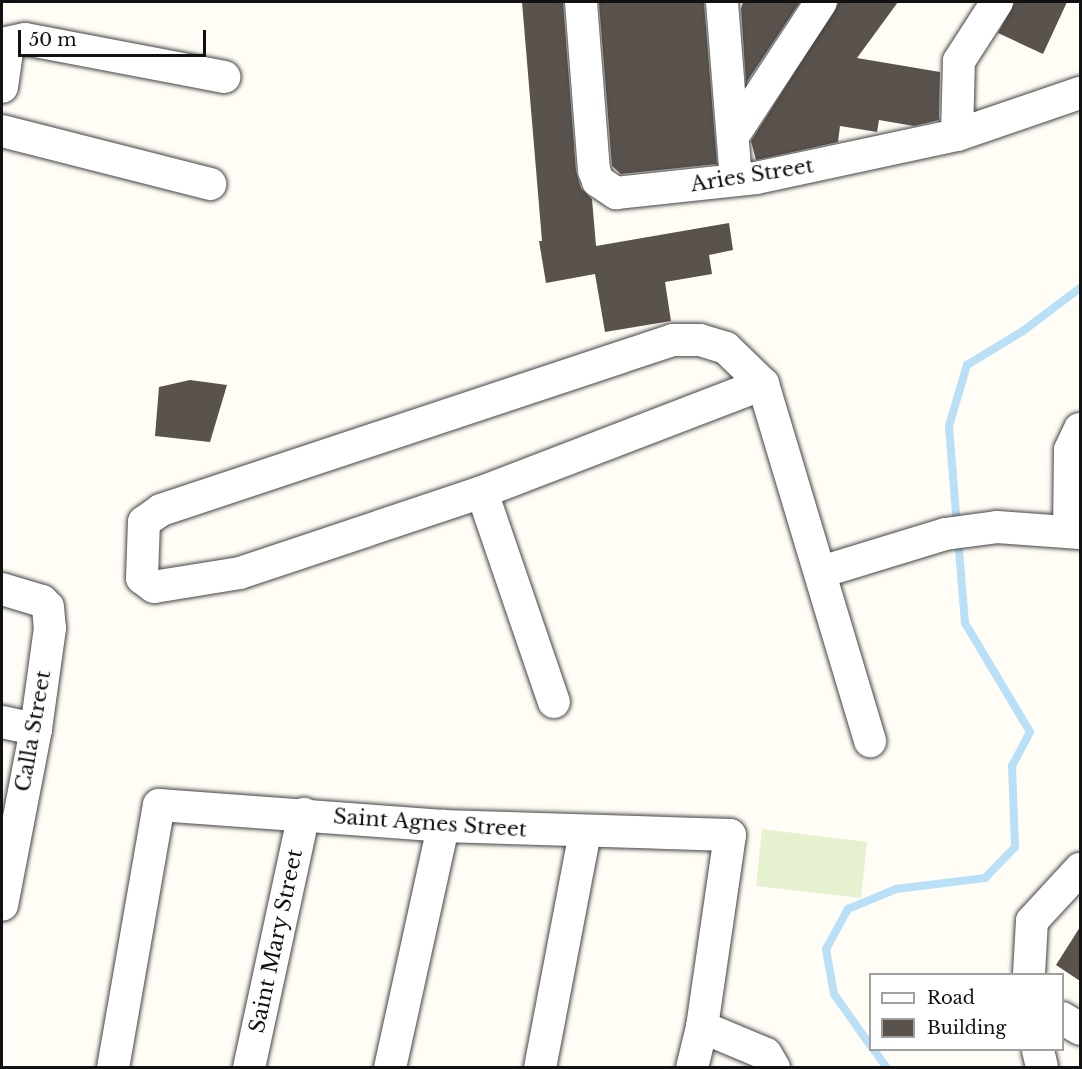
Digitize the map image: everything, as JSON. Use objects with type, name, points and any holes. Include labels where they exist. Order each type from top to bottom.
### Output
[{"type":"street","name":"Aries Street","points":[[581,2],[598,181],[606,189],[628,194],[736,179],[957,135],[1080,93]]},
{"type":"street","points":[[722,2],[736,179]]},
{"type":"street","points":[[733,136],[821,2]]},
{"type":"street","points":[[957,135],[959,61],[997,2]]},
{"type":"street","points":[[2,87],[5,44],[25,39],[224,77]]},
{"type":"street","points":[[2,131],[210,184]]},
{"type":"street","points":[[763,384],[483,492],[240,573],[154,587],[142,578],[144,522],[161,510],[673,340],[700,340],[726,348],[763,384],[870,741]]},
{"type":"street","points":[[821,572],[945,534],[997,528],[1075,532],[1070,450],[1080,429]]},
{"type":"street","points":[[483,492],[554,702]]},
{"type":"street","name":"Calla Street","points":[[2,589],[32,596],[48,607],[50,628],[36,729],[7,843],[2,905]]},
{"type":"street","points":[[2,722],[36,729]]},
{"type":"street","name":"Saint Agnes Street","points":[[113,1068],[159,805],[442,826],[730,835],[702,1026],[692,1068]]},
{"type":"street","name":"Saint Mary Street","points":[[249,1068],[304,814]]},
{"type":"street","points":[[390,1068],[442,826]]},
{"type":"street","points":[[540,1068],[585,832]]},
{"type":"street","points":[[1029,973],[1032,921],[1080,869]]},
{"type":"street","points":[[1064,1019],[1080,1029]]},
{"type":"street","points":[[702,1026],[765,1054],[774,1068]]},
{"type":"street","points":[[1038,1051],[1042,1068]]},
{"type":"green space","points":[[762,829],[867,842],[861,898],[756,886]]},
{"type":"building","points":[[522,2],[563,2],[576,171],[581,188],[592,199],[596,246],[729,223],[733,250],[709,255],[712,274],[665,282],[671,321],[605,332],[595,274],[546,283],[539,241],[542,241]]},
{"type":"building","points":[[743,2],[800,2],[746,83],[741,9]]},
{"type":"building","points":[[839,2],[898,2],[857,58],[940,72],[939,120],[914,126],[879,120],[877,132],[840,126],[838,142],[756,160],[751,141]]},
{"type":"building","points":[[1015,2],[1067,2],[1043,54],[998,33]]},
{"type":"building","points":[[599,3],[704,3],[717,164],[621,174],[612,166]]},
{"type":"building","points":[[190,380],[227,385],[210,442],[155,436],[159,387]]},
{"type":"building","points":[[1080,927],[1080,981],[1056,965]]},
{"type":"waterway","points":[[957,526],[949,426],[967,365],[1023,331],[1080,288]]},
{"type":"waterway","points":[[869,1044],[834,994],[826,949],[848,909],[896,889],[985,878],[1015,847],[1012,766],[1030,732],[965,623],[958,538]]},
{"type":"waterway","points":[[875,1051],[887,1068]]}]
